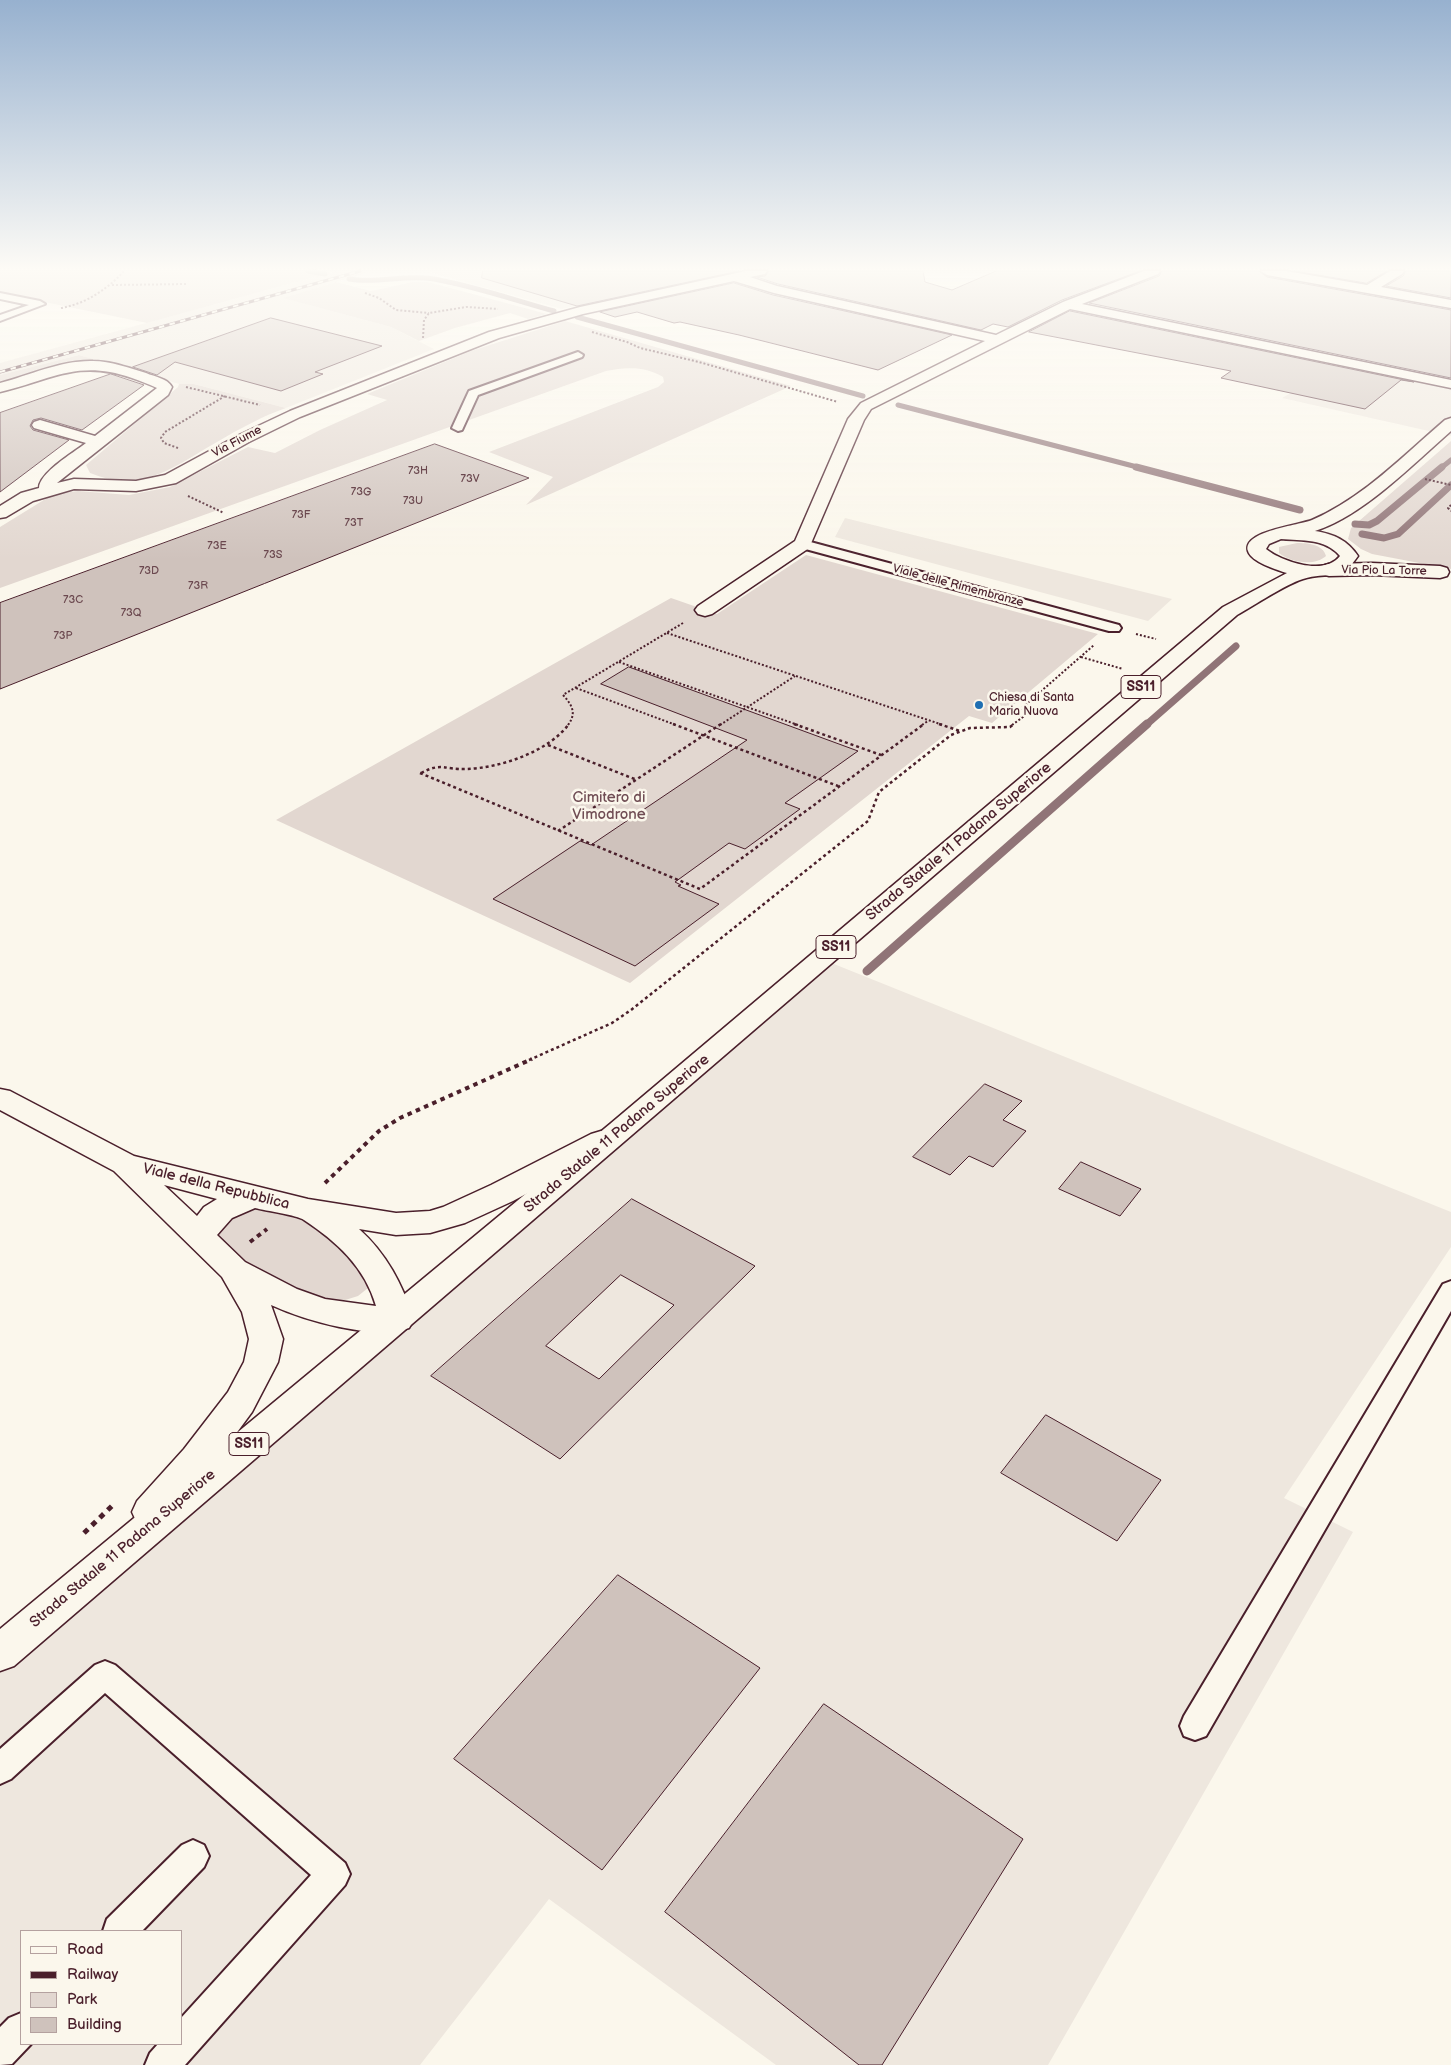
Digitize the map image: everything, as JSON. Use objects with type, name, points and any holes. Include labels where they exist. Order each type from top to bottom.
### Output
[{"type":"street","points":[[0,388],[73,367]]},
{"type":"street","points":[[47,490],[47,484],[53,476],[163,392],[165,387],[157,382],[103,367]]},
{"type":"street","name":"Via Fiume","points":[[0,513],[27,497],[74,484],[130,486],[164,481],[268,426],[412,367]]},
{"type":"street","points":[[705,610],[803,544],[856,419],[863,409],[872,402],[942,367]]},
{"type":"street","points":[[1370,367],[1451,384]]},
{"type":"street","name":"Strada Statale 11 Padana Superiore","points":[[1230,611],[1257,570],[1257,545],[1262,540],[1310,527],[1342,513],[1451,423]]},
{"type":"street","points":[[40,425],[98,442]]},
{"type":"street","name":"Strada Statale 11 Padana Superiore","points":[[0,1653],[620,1131],[1230,611],[1296,575],[1340,566],[1347,562],[1349,556],[1336,539],[1336,528],[1342,513]]},
{"type":"street","name":"Strada Statale 11 Padana Superiore","points":[[1283,534],[1312,536],[1341,547]]},
{"type":"street","name":"Via Pio La Torre","points":[[1341,547],[1446,573]]},
{"type":"street","points":[[1257,570],[1284,567],[1322,570]]},
{"type":"street","name":"Via Pio La Torre","points":[[1322,570],[1372,569],[1446,573]]},
{"type":"street","name":"Viale della Repubblica","points":[[0,1098],[124,1164],[254,1198],[396,1224],[441,1219],[488,1200],[620,1131]]},
{"type":"street","name":"Viale della Repubblica","points":[[124,1164],[229,1265],[273,1292],[311,1308],[352,1316],[397,1319],[384,1281],[365,1252],[343,1233],[302,1208]]},
{"type":"street","points":[[200,1237],[207,1222],[219,1212],[228,1206],[254,1198]]},
{"type":"street","name":"Viale della Repubblica","points":[[100,1569],[208,1445],[240,1402],[257,1371],[265,1346],[263,1324],[258,1311],[229,1265]]},
{"type":"lane","points":[[458,428],[473,393],[544,367]]},
{"type":"lane","name":"Viale delle Rimembranze","points":[[803,544],[1114,628]]},
{"type":"lane","points":[[1195,1726],[1451,1290]]},
{"type":"lane","points":[[0,1769],[105,1674],[334,1874],[182,2043]]},
{"type":"lane","points":[[120,1930],[193,1856]]},
{"type":"lane","points":[[0,2052],[20,2031]]},
{"type":"lane","points":[[162,2065],[180,2045]]},
{"type":"path","points":[[718,367],[863,409]]},
{"type":"path","points":[[165,387],[192,387],[295,414]]},
{"type":"path","points":[[183,449],[164,443],[162,435],[168,428],[225,396]]},
{"type":"path","points":[[1418,477],[1451,485]]},
{"type":"path","points":[[1451,504],[1448,508],[1451,511]]},
{"type":"path","points":[[705,610],[563,695],[573,707],[573,719],[564,731],[548,745],[498,765],[466,768],[434,766],[420,773],[700,889],[928,721]]},
{"type":"path","points":[[229,1265],[302,1208],[379,1131],[400,1118],[612,1022],[631,1010],[868,822],[879,792],[951,735],[970,728],[1010,727],[1023,717],[1015,714],[1114,628]]},
{"type":"path","points":[[666,633],[960,731]]},
{"type":"path","points":[[1080,657],[1152,677]]},
{"type":"path","points":[[619,661],[881,755]]},
{"type":"path","points":[[558,831],[795,676]]},
{"type":"path","points":[[575,688],[838,786]]},
{"type":"path","points":[[548,745],[637,780]]},
{"type":"path","points":[[78,1540],[119,1499]]},
{"type":"shaded area","points":[[0,367],[30,367],[0,375]]},
{"type":"shaded area","points":[[122,367],[388,367],[286,408],[194,384],[179,384]]},
{"type":"shaded area","points":[[1335,367],[1360,367],[1451,384],[1451,436],[1282,398]]},
{"type":"shaded area","points":[[845,518],[1172,599],[1148,621],[835,537]]},
{"type":"shaded area","points":[[829,962],[1451,1212],[1451,1247],[1284,1498],[1353,1532],[1048,2065],[776,2065],[549,1899],[420,2065],[0,2065],[0,1672]]},
{"type":"green space","points":[[30,367],[52,367],[0,383],[0,375]]},
{"type":"green space","points":[[431,367],[726,367],[791,386],[526,505],[553,477],[489,452],[658,387],[664,382],[663,377],[642,369],[628,368],[606,371],[0,588],[0,527],[47,498],[62,493],[78,491],[129,495],[170,487],[248,447],[275,453],[320,430],[387,400],[367,394]]},
{"type":"green space","points":[[179,384],[194,384],[286,408],[251,423],[157,475],[126,481],[109,479],[90,473],[86,465],[178,387]]},
{"type":"green space","points":[[1451,441],[1451,569],[1372,554],[1361,549],[1348,539],[1351,528]]},
{"type":"green space","points":[[1297,543],[1318,547],[1322,549],[1326,556],[1315,561],[1302,562],[1289,559],[1279,553],[1279,547]]},
{"type":"green space","name":"Cimitero di Vimodrone","points":[[806,555],[1098,634],[992,723],[969,716],[630,983],[276,820],[671,598],[717,614]]},
{"type":"green space","points":[[251,1205],[301,1220],[326,1230],[369,1275],[368,1288],[358,1296],[342,1301],[315,1301],[265,1281],[214,1235],[214,1226]]},
{"type":"building","points":[[134,367],[168,367],[157,375]]},
{"type":"building","points":[[195,367],[327,367],[315,372],[323,374],[281,391]]},
{"type":"building","points":[[868,367],[884,367],[878,370]]},
{"type":"building","points":[[1212,367],[1343,367],[1414,382],[1401,380],[1365,409],[1221,378],[1231,371]]},
{"type":"building","points":[[1400,367],[1451,367],[1451,378]]},
{"type":"building","points":[[111,374],[144,385],[82,430],[41,418],[33,420],[30,426],[33,430],[69,440],[0,492],[0,413]]},
{"type":"building","points":[[435,444],[529,478],[0,689],[0,603]]},
{"type":"building","points":[[629,667],[858,751],[785,803],[800,809],[745,849],[729,843],[675,882],[681,885],[678,886],[719,904],[635,966],[493,899],[580,841],[591,845],[747,740],[601,684]]},
{"type":"building","points":[[985,1084],[1022,1101],[1003,1120],[1026,1131],[993,1167],[969,1156],[950,1175],[913,1157]]},
{"type":"building","points":[[1081,1162],[1141,1189],[1120,1216],[1059,1189]]},
{"type":"building","points":[[632,1199],[755,1266],[560,1459],[431,1376]],"holes":[[[621,1275],[674,1305],[599,1379],[546,1346]]]},
{"type":"building","points":[[1046,1415],[1161,1480],[1117,1541],[1001,1473]]},
{"type":"building","points":[[618,1575],[760,1668],[602,1870],[454,1759]]},
{"type":"building","points":[[824,1704],[1023,1839],[882,2065],[859,2065],[665,1912]]},
{"type":"waterway","points":[[759,367],[863,396]]},
{"type":"waterway","points":[[898,405],[1141,468]]},
{"type":"waterway","points":[[1441,468],[1451,460]]},
{"type":"waterway","points":[[1136,467],[1300,510]]},
{"type":"waterway","points":[[1355,524],[1369,525],[1377,521],[1442,467]]},
{"type":"waterway","points":[[1362,534],[1384,538],[1398,534],[1451,485]]},
{"type":"waterway","points":[[1146,725],[1236,646]]},
{"type":"waterway","points":[[867,971],[1147,724]]},
{"type":"railway","points":[[0,372],[17,367]]},
{"type":"place","name":"Chiesa di Santa Maria Nuova","points":[[979,705]]}]
